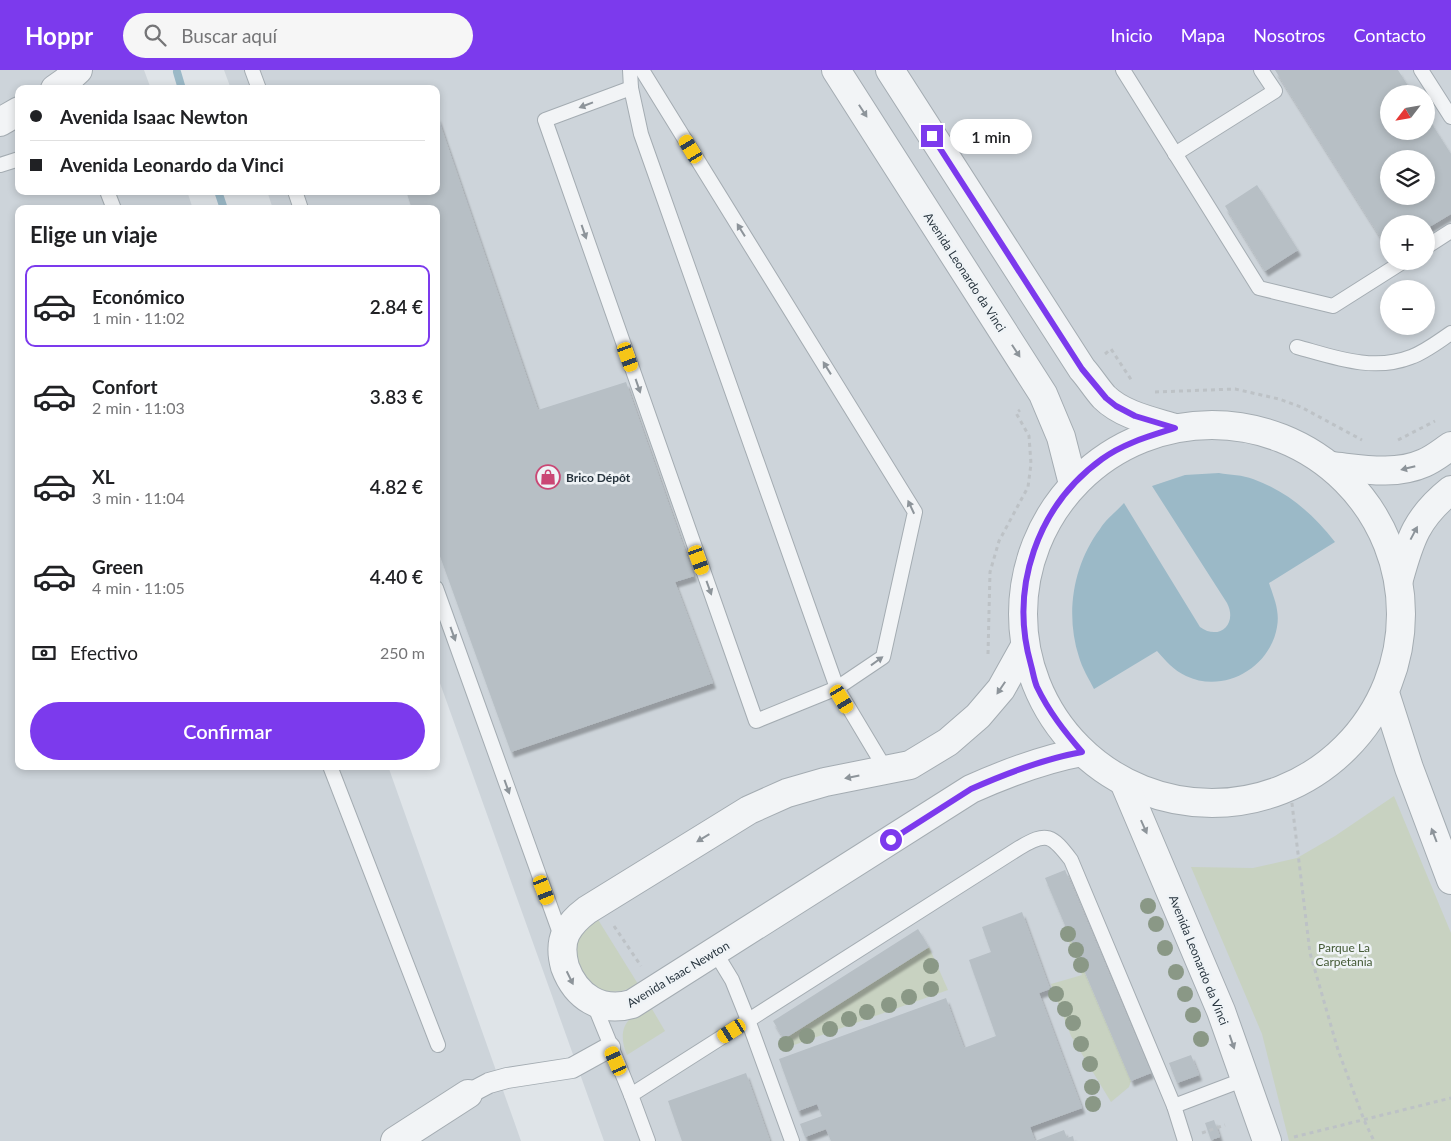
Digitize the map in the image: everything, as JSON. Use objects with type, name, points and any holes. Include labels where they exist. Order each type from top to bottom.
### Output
[{"type":"street","points":[[42,70],[49,85]]},
{"type":"street","points":[[61,85],[78,70]]},
{"type":"street","name":"Avenida Leonardo da Vinci","points":[[836,70],[1043,394],[1061,437],[1074,484]]},
{"type":"street","points":[[890,70],[1082,369],[1106,398],[1116,406],[1135,416],[1175,428]]},
{"type":"street","points":[[0,122],[15,113]]},
{"type":"street","points":[[1214,424],[1263,431],[1301,446],[1331,466],[1363,499],[1386,539],[1399,579],[1402,618],[1397,657],[1385,693],[1365,727],[1336,759],[1302,782],[1268,796],[1220,804],[1171,800],[1124,782],[1082,752],[1057,722],[1037,686],[1025,646],[1023,601],[1030,560],[1048,519],[1074,484],[1102,459],[1137,439],[1175,428],[1214,424]]},
{"type":"street","points":[[1331,466],[1380,471],[1403,470],[1424,463],[1451,446]]},
{"type":"street","points":[[1399,579],[1409,542],[1420,521],[1437,501],[1451,490]]},
{"type":"street","points":[[592,1002],[574,986],[564,963],[563,942],[572,924],[583,913],[749,810],[787,793],[825,782],[910,765],[948,742],[978,716],[1001,689],[1025,646]]},
{"type":"street","points":[[1385,693],[1409,768],[1451,880]]},
{"type":"street","name":"Avenida Isaac Newton","points":[[592,1002],[604,1006],[623,1007],[632,1004],[971,789],[1010,772],[1061,756],[1082,752]]},
{"type":"street","name":"Avenida Leonardo da Vinci","points":[[1124,782],[1222,1011],[1246,1079],[1279,1140]]},
{"type":"street","points":[[395,1141],[468,1094],[489,1084],[508,1078],[572,1068],[610,1048]]},
{"type":"lane","points":[[252,70],[258,85]]},
{"type":"lane","points":[[630,70],[631,88],[641,134],[836,688],[886,770]]},
{"type":"lane","points":[[631,88],[545,120],[756,720],[836,688],[884,657],[916,512],[642,70]]},
{"type":"lane","points":[[1122,70],[1259,288],[1334,306],[1390,270]]},
{"type":"lane","points":[[1175,154],[1275,91],[1261,70]]},
{"type":"lane","points":[[1421,70],[1451,117]]},
{"type":"lane","points":[[0,165],[15,160]]},
{"type":"lane","points":[[1435,241],[1451,231]]},
{"type":"lane","points":[[1297,347],[1363,364],[1390,363],[1412,357],[1449,338]]},
{"type":"lane","points":[[440,599],[563,942]]},
{"type":"lane","points":[[332,770],[438,1045]]},
{"type":"lane","points":[[631,1095],[1019,848],[1043,836],[1052,839],[1061,846],[1071,860],[1174,1106],[1185,1141]]},
{"type":"lane","points":[[716,952],[732,980],[792,1141]]},
{"type":"lane","points":[[592,1002],[648,1141]]},
{"type":"lane","points":[[1174,1106],[1246,1079]]},
{"type":"path","points":[[1082,369],[1112,349],[1135,384]]},
{"type":"path","points":[[1146,390],[1154,392],[1235,389],[1279,399],[1301,407],[1361,440],[1369,441]]},
{"type":"path","points":[[988,656],[990,572],[999,541],[1028,487],[1030,464],[1029,436],[1016,413],[1043,394]]},
{"type":"path","points":[[1392,441],[1399,440],[1437,420]]},
{"type":"path","points":[[1290,787],[1310,953],[1338,1050],[1364,1120],[1374,1141]]},
{"type":"path","points":[[599,902],[656,990]]},
{"type":"path","points":[[1279,1140],[1451,1098]]},
{"type":"shaded area","points":[[0,70],[144,70],[150,85],[15,85],[15,195],[188,195],[192,205],[15,205],[15,770],[389,770],[521,1141],[0,1141]]},
{"type":"shaded area","points":[[224,70],[1451,70],[1451,1141],[604,1141],[440,683],[440,205],[272,205],[268,195],[440,195],[440,85],[230,85]]},
{"type":"green space","name":"Parque La Carpetania","points":[[1394,796],[1451,933],[1451,1141],[1289,1141],[1262,1034],[1191,867],[1253,868],[1297,858],[1335,836]]},
{"type":"green space","points":[[597,918],[638,984],[628,989],[608,991],[599,989],[585,977],[577,957],[577,942],[582,932]]},
{"type":"green space","points":[[1067,931],[1131,1081],[1129,1087],[1111,1102],[1071,1036],[1051,984],[1082,975],[1065,932]]},
{"type":"green space","points":[[929,947],[948,990],[780,1050],[778,1043]]},
{"type":"green space","points":[[652,1009],[665,1031],[627,1055],[623,1037],[626,1024],[634,1017]]},
{"type":"water","points":[[1219,473],[1249,478],[1277,490],[1298,504],[1335,542],[1269,583],[1275,599],[1278,621],[1273,642],[1255,665],[1243,674],[1215,682],[1201,681],[1177,671],[1157,651],[1094,689],[1082,665],[1075,641],[1072,607],[1074,590],[1083,558],[1091,543],[1105,522],[1124,503],[1200,627],[1214,632],[1220,631],[1228,624],[1230,611],[1227,603],[1152,486],[1185,475]]},
{"type":"building","points":[[1275,70],[1398,70],[1407,85],[1380,85],[1380,140],[1435,140],[1435,129],[1451,154],[1451,214],[1435,224],[1435,215],[1380,215],[1380,237]]},
{"type":"building","name":"Brico Dépôt","points":[[440,124],[538,410],[626,382],[694,576],[675,582],[713,683],[511,752],[440,556],[440,205],[411,205],[407,195],[440,195]]},
{"type":"building","points":[[1257,185],[1298,250],[1265,271],[1225,206]]},
{"type":"building","points":[[1065,870],[1151,1073],[1131,1081],[1045,878]]},
{"type":"building","points":[[1022,912],[1050,989],[1039,993],[1082,1108],[1030,1127],[1035,1141],[831,1141],[826,1129],[805,1137],[800,1124],[822,1116],[817,1104],[798,1111],[779,1059],[946,998],[964,1048],[996,1036],[969,960],[991,952],[982,927]]},
{"type":"building","points":[[918,929],[929,947],[784,1039],[773,1021]]},
{"type":"building","points":[[1191,1055],[1199,1075],[1177,1083],[1169,1063]]},
{"type":"building","points":[[746,1073],[770,1141],[682,1141],[668,1101]]},
{"type":"building","points":[[1214,1120],[1220,1137],[1211,1140],[1205,1123]]},
{"type":"building","points":[[1064,1130],[1067,1138],[1073,1136],[1074,1141],[1035,1141]]},
{"type":"waterway","points":[[177,72],[181,85]]},
{"type":"waterway","points":[[219,195],[223,205]]},
{"type":"place","name":"Brico Dépôt","points":[[548,477]]},
{"type":"route","points":[[891,840],[971,789],[984,783],[1010,772],[1061,756],[1082,752],[1057,722],[1037,686],[1025,646],[1023,601],[1030,560],[1048,519],[1074,484],[1102,459],[1137,439],[1175,428],[1135,416],[1116,406],[1106,398],[1082,369],[932,136]]}]
